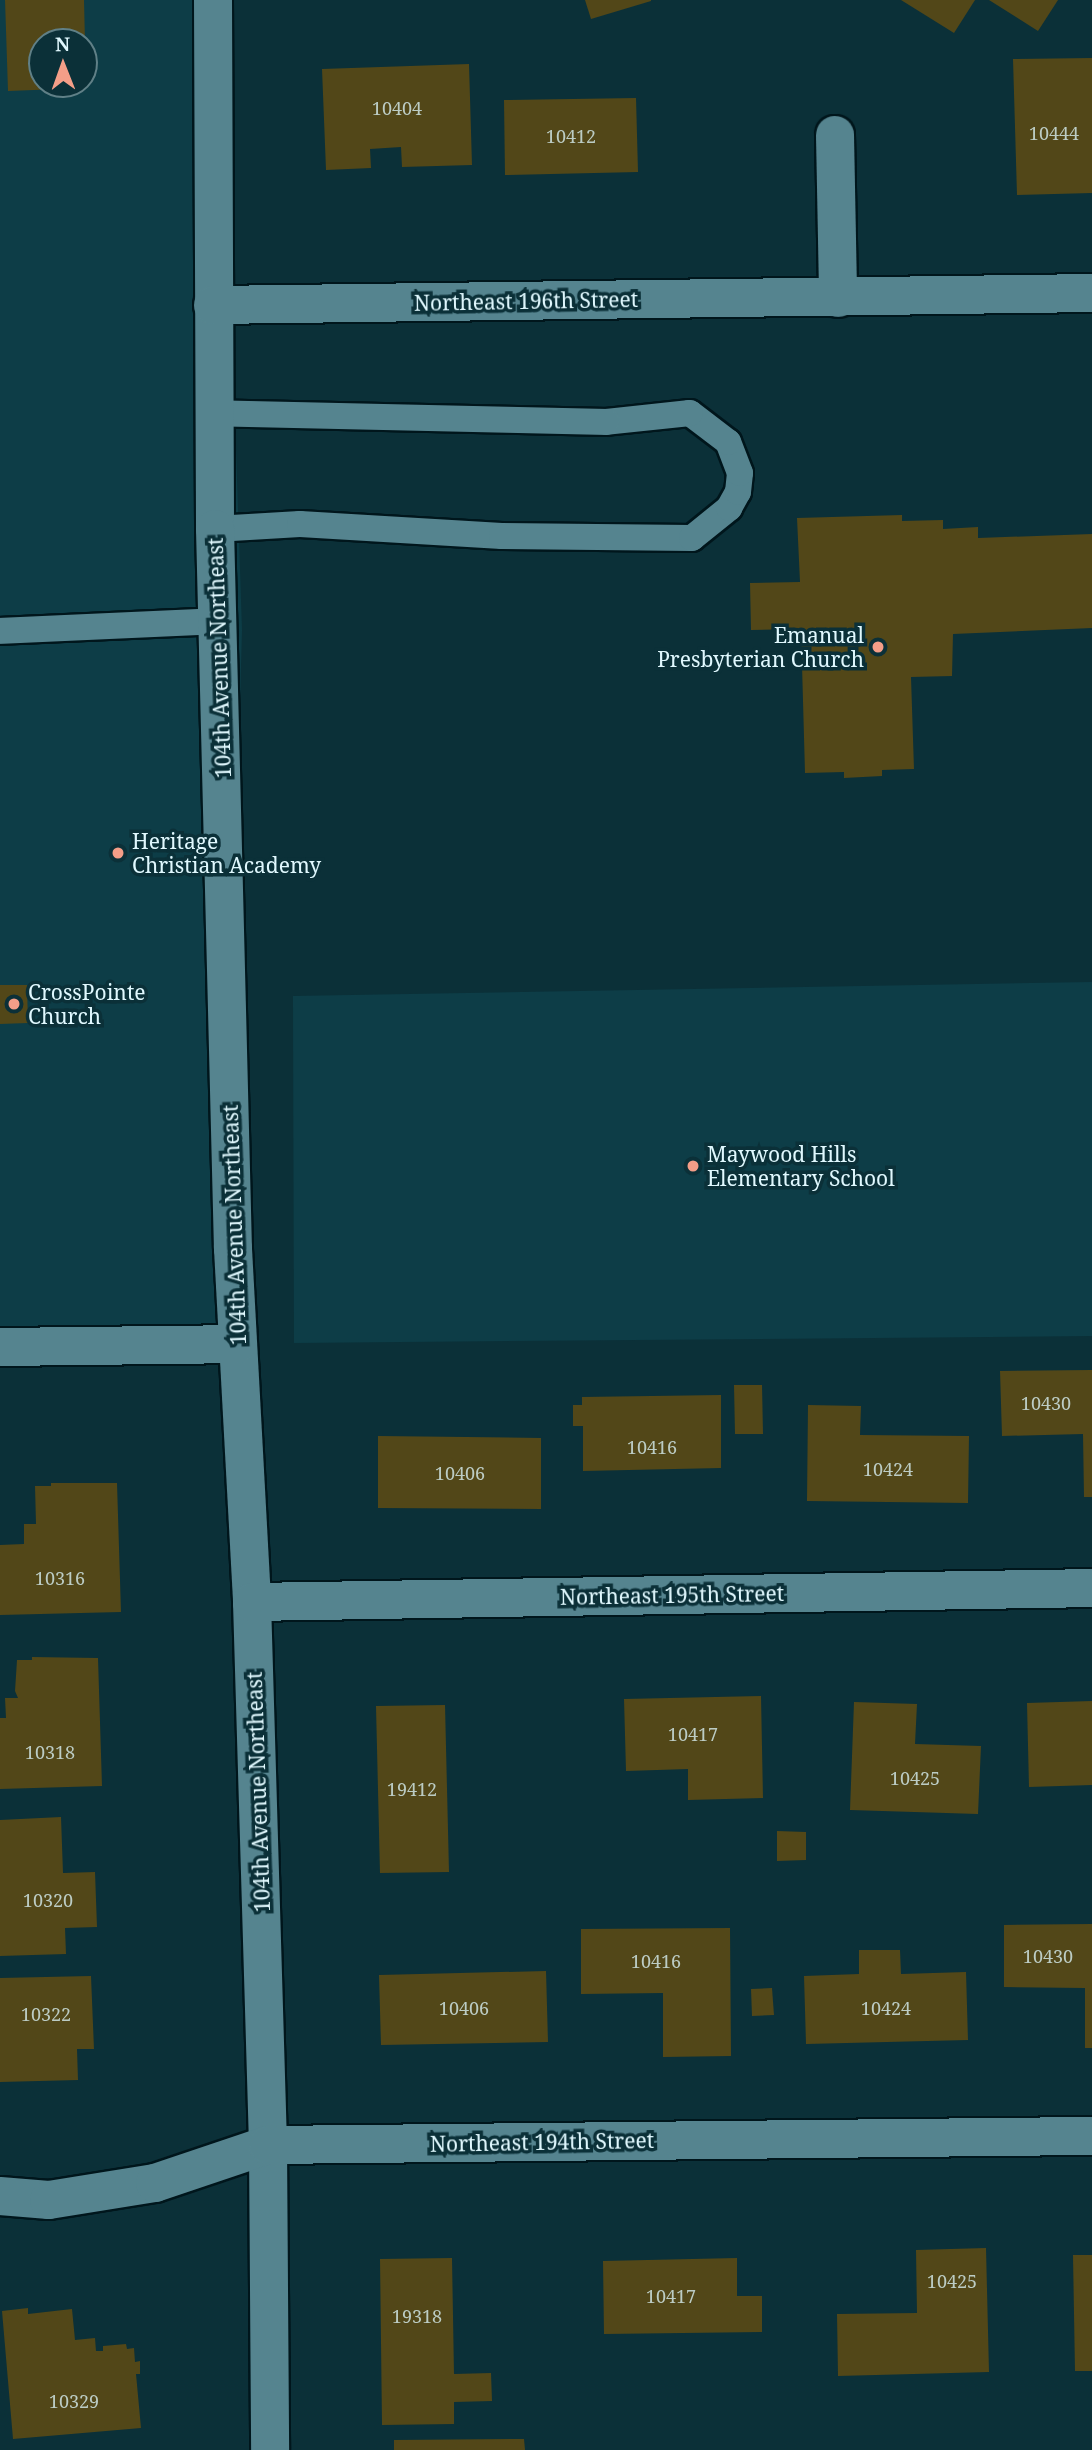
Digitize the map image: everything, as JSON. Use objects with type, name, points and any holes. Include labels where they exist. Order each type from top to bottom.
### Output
[{"type":"street","name":"104th Avenue Northeast","points":[[213,0],[213,305],[217,413],[215,528],[237,1344],[252,1602],[268,2145],[270,2450]]},
{"type":"street","points":[[835,135],[838,298]]},
{"type":"street","name":"Northeast 196th Street","points":[[213,305],[1092,293]]},
{"type":"street","points":[[0,1348],[237,1344]]},
{"type":"street","name":"Northeast 195th Street","points":[[252,1602],[1092,1588]]},
{"type":"street","name":"Northeast 194th Street","points":[[0,2196],[49,2200],[155,2183],[268,2145],[1092,2136]]},
{"type":"lane","points":[[215,528],[300,524],[502,536],[692,538],[729,508],[738,492],[740,473],[728,442],[690,413],[606,422],[217,413]]},
{"type":"lane","points":[[0,631],[219,621]]},
{"type":"shaded area","name":"Heritage Christian Academy","points":[[0,0],[213,0],[213,305],[235,417],[242,630],[230,1076],[237,1344],[0,1347]]},
{"type":"shaded area","name":"Maywood Hills Elementary School","points":[[1092,982],[1092,1336],[294,1343],[293,996]]},
{"type":"building","points":[[5,0],[84,0],[85,28],[28,28],[28,90],[8,91]]},
{"type":"building","points":[[585,0],[651,0],[651,1],[591,19]]},
{"type":"building","points":[[901,0],[975,0],[954,33]]},
{"type":"building","points":[[989,0],[1058,0],[1038,31]]},
{"type":"building","points":[[1092,58],[1092,193],[1017,195],[1013,59]]},
{"type":"building","points":[[469,64],[472,165],[402,167],[401,147],[370,149],[371,168],[326,170],[322,69]]},
{"type":"building","points":[[636,98],[638,172],[505,175],[504,100]]},
{"type":"building","name":"Emanual Presbyterian Church","points":[[902,515],[902,521],[943,520],[943,529],[978,527],[978,538],[1092,534],[1092,628],[953,634],[952,676],[911,677],[914,769],[882,770],[882,776],[844,778],[844,772],[805,773],[801,629],[751,630],[750,583],[800,582],[797,518]]},
{"type":"building","name":"CrossPointe Church","points":[[0,985],[27,985],[28,1023],[0,1024]]},
{"type":"building","points":[[1092,1370],[1092,1497],[1084,1497],[1083,1434],[1002,1436],[1000,1371]]},
{"type":"building","points":[[734,1385],[762,1385],[763,1434],[735,1434]]},
{"type":"building","points":[[721,1395],[721,1468],[583,1471],[583,1426],[573,1426],[573,1405],[582,1405],[582,1397]]},
{"type":"building","points":[[808,1405],[861,1406],[860,1435],[969,1436],[968,1503],[807,1501]]},
{"type":"building","points":[[378,1436],[541,1438],[541,1509],[378,1508]]},
{"type":"building","points":[[51,1483],[117,1483],[121,1612],[0,1615],[0,1545],[24,1544],[24,1524],[36,1524],[35,1486],[51,1486]]},
{"type":"building","points":[[32,1657],[98,1658],[102,1786],[0,1789],[0,1718],[6,1718],[5,1698],[18,1698],[15,1691],[17,1660],[32,1660]]},
{"type":"building","points":[[761,1696],[763,1798],[688,1800],[688,1769],[626,1771],[624,1699]]},
{"type":"building","points":[[1092,1701],[1092,1785],[1029,1787],[1027,1703]]},
{"type":"building","points":[[854,1702],[917,1704],[915,1744],[981,1746],[978,1814],[850,1810]]},
{"type":"building","points":[[445,1705],[449,1872],[380,1873],[376,1706]]},
{"type":"building","points":[[61,1817],[63,1873],[95,1872],[97,1927],[65,1928],[66,1954],[0,1956],[0,1820]]},
{"type":"building","points":[[777,1831],[806,1832],[806,1860],[777,1861]]},
{"type":"building","points":[[1092,1924],[1092,2048],[1085,2048],[1085,1988],[1004,1987],[1004,1925]]},
{"type":"building","points":[[730,1928],[731,2056],[663,2057],[663,1993],[581,1994],[581,1929]]},
{"type":"building","points":[[859,1950],[900,1950],[901,1974],[966,1972],[968,2040],[806,2044],[804,1976],[859,1974]]},
{"type":"building","points":[[546,1971],[548,2042],[381,2045],[379,1975]]},
{"type":"building","points":[[91,1976],[94,2049],[77,2049],[78,2080],[0,2082],[0,1978]]},
{"type":"building","points":[[772,1988],[774,2015],[752,2016],[751,1989]]},
{"type":"building","points":[[986,2248],[989,2372],[838,2376],[837,2314],[917,2313],[916,2250]]},
{"type":"building","points":[[1073,2255],[1092,2255],[1092,2371],[1075,2371]]},
{"type":"building","points":[[452,2258],[454,2374],[491,2373],[492,2401],[454,2402],[454,2424],[382,2425],[380,2259]]},
{"type":"building","points":[[737,2258],[737,2296],[762,2296],[762,2332],[604,2334],[603,2261]]},
{"type":"building","points":[[28,2308],[28,2314],[72,2309],[75,2340],[95,2338],[96,2351],[103,2351],[103,2346],[126,2344],[127,2349],[134,2348],[135,2362],[140,2361],[140,2374],[136,2374],[141,2428],[13,2439],[2,2311]]},
{"type":"building","points":[[524,2439],[525,2450],[394,2450],[394,2440]]},
{"type":"place","name":"Emanual Presbyterian Church","points":[[878,647]]},
{"type":"place","name":"Heritage Christian Academy","points":[[118,853]]},
{"type":"place","name":"CrossPointe Church","points":[[14,1004]]},
{"type":"place","name":"Maywood Hills Elementary School","points":[[693,1166]]}]
